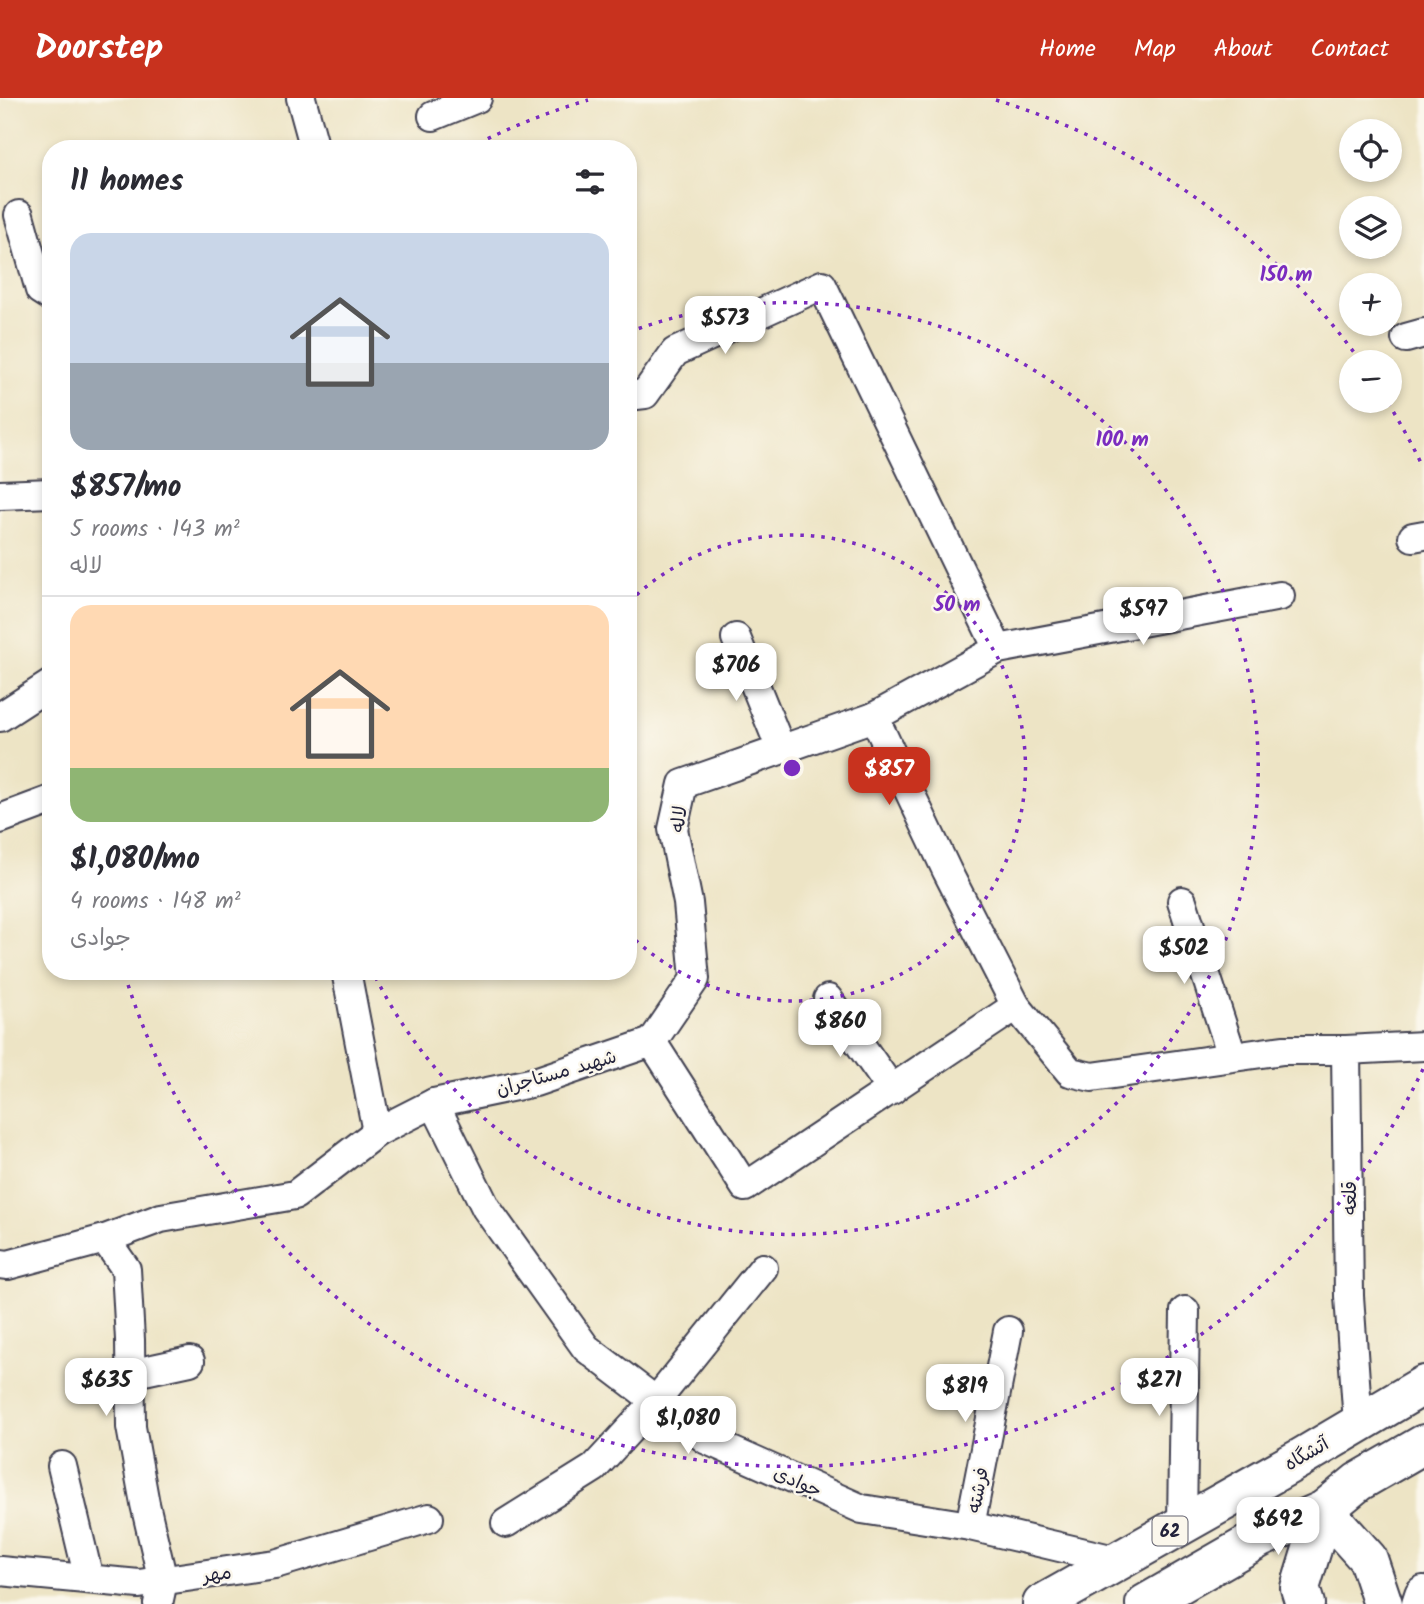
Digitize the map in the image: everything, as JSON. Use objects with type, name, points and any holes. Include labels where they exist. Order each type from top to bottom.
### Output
[{"type":"main road","name":"آتشگاه","points":[[1042,1604],[1424,1385]]},
{"type":"main road","points":[[1145,1604],[1260,1538],[1324,1510],[1358,1482],[1424,1444]]},
{"type":"main road","points":[[1299,1459],[1324,1510],[1368,1559],[1383,1604]]},
{"type":"main road","points":[[1305,1604],[1300,1588],[1324,1510]]},
{"type":"main road","points":[[1421,1604],[1424,1595]]},
{"type":"street","points":[[301,98],[313,140]]},
{"type":"street","points":[[433,116],[477,98]]},
{"type":"street","points":[[19,215],[42,291]]},
{"type":"street","points":[[637,395],[645,394],[675,352],[822,285],[998,649]]},
{"type":"street","points":[[0,495],[42,493]]},
{"type":"street","name":"لاله","points":[[652,1042],[695,979],[688,903],[673,829],[683,784],[874,717],[998,649],[1280,596]]},
{"type":"street","points":[[736,638],[781,749]]},
{"type":"street","points":[[0,717],[42,690]]},
{"type":"street","points":[[874,717],[947,871],[1016,1006],[1070,1072],[1092,1077],[1283,1050],[1424,1046]]},
{"type":"street","points":[[0,819],[42,803]]},
{"type":"street","points":[[1182,901],[1232,1056]]},
{"type":"street","points":[[348,980],[377,1132]]},
{"type":"street","points":[[828,999],[892,1090]]},
{"type":"street","points":[[652,1042],[745,1187],[1016,1006]]},
{"type":"street","name":"شهید مستاجران","points":[[0,1264],[8,1265],[105,1238],[161,1218],[295,1195],[377,1132],[434,1103],[535,1082],[652,1042]]},
{"type":"street","name":"قلعه","points":[[1346,1050],[1349,1296],[1358,1423]]},
{"type":"street","name":"جوادی","points":[[434,1103],[486,1208],[586,1348],[707,1440],[862,1509],[970,1525],[1119,1560]]},
{"type":"street","points":[[105,1238],[126,1269],[131,1427],[160,1592]]},
{"type":"street","points":[[506,1523],[594,1468],[656,1401],[763,1268]]},
{"type":"street","points":[[1182,1524],[1185,1311]]},
{"type":"street","name":"فرشته","points":[[970,1525],[1008,1331]]},
{"type":"street","points":[[130,1374],[190,1361]]},
{"type":"street","points":[[62,1466],[89,1579]]},
{"type":"street","name":"مهر","points":[[0,1571],[139,1584],[160,1592],[275,1564],[429,1518]]}]
